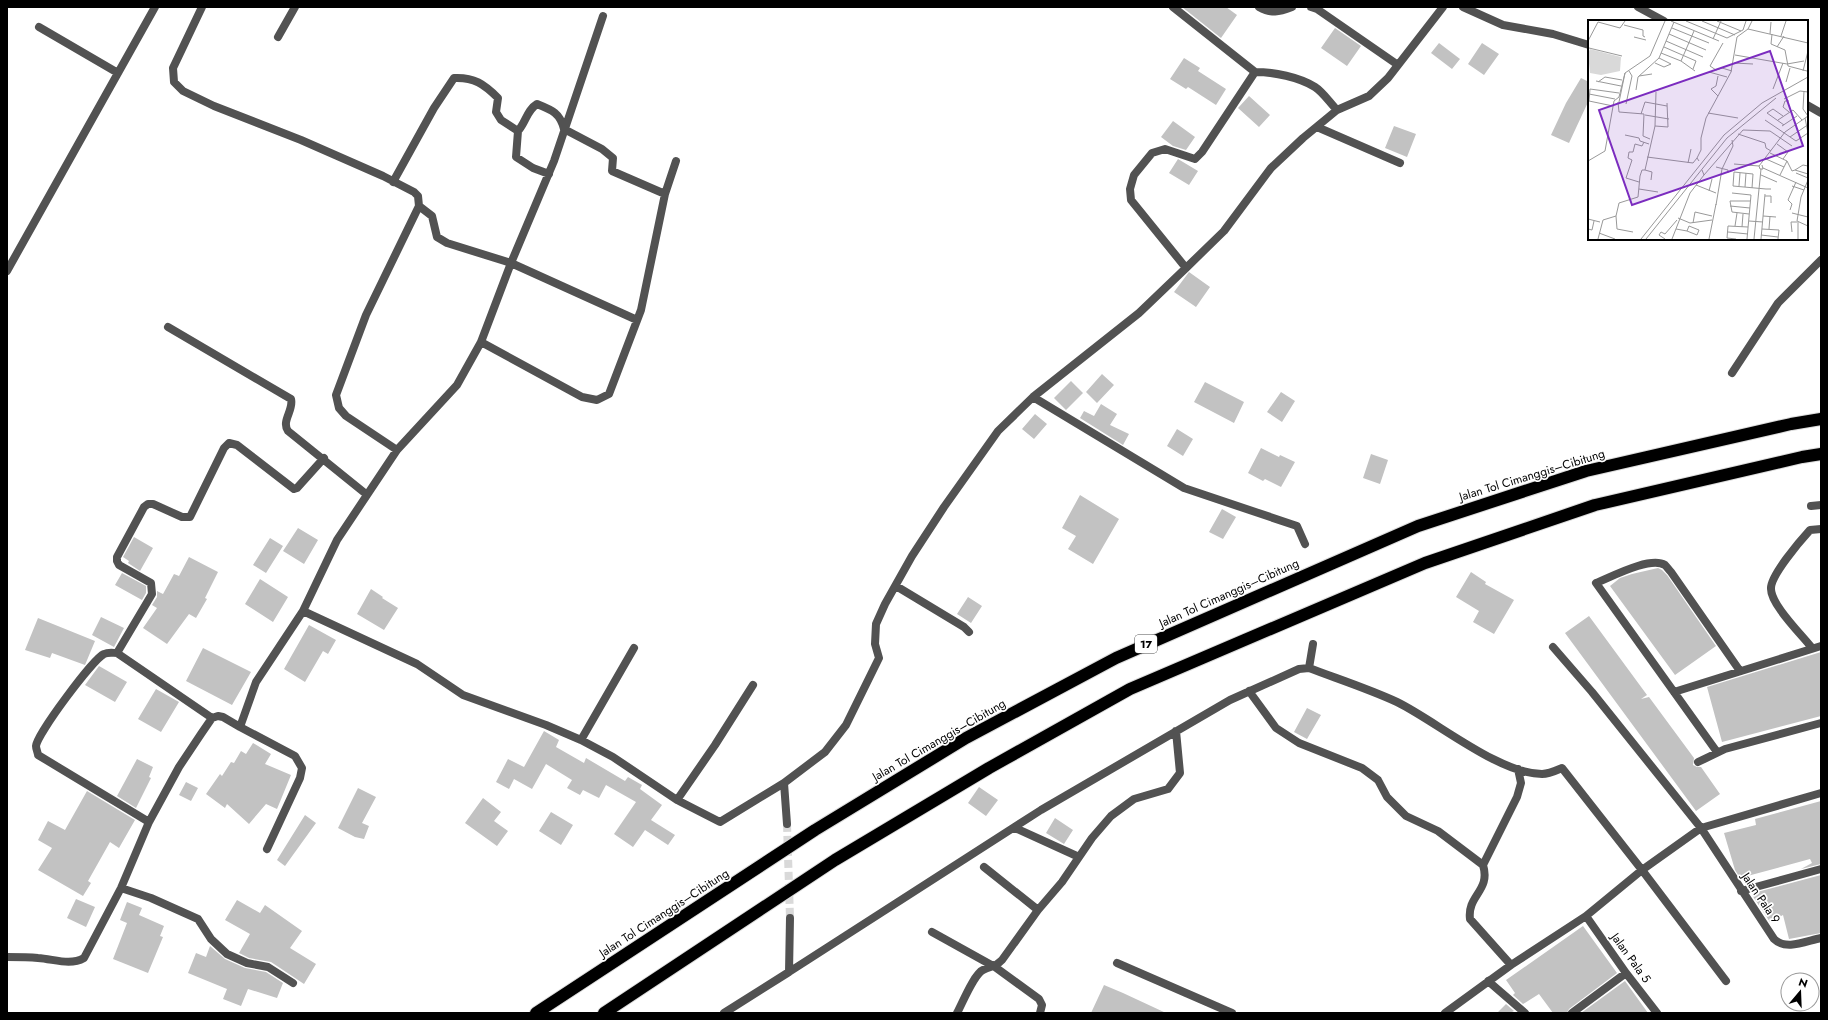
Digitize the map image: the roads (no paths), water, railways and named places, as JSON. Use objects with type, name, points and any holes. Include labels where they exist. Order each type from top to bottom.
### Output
[{"type":"highway","name":"Jalan Tol Cimanggis–Cibitung","points":[[536,1013],[834,818],[966,738],[1116,658],[1418,526],[1586,471],[1791,424],[1821,419]]},
{"type":"highway","points":[[604,1013],[835,860],[989,768],[1130,689],[1425,563],[1595,506],[1802,457],[1821,454]]},
{"type":"street","points":[[202,7],[173,68],[172,74],[174,82],[183,91],[214,106],[301,140],[414,192],[418,196],[419,206],[366,314],[336,394],[339,408],[346,416],[397,450]]},
{"type":"street","points":[[278,37],[295,7]]},
{"type":"street","points":[[1173,7],[1255,72],[1267,72],[1298,80],[1316,88],[1337,110]]},
{"type":"street","points":[[1259,7],[1267,11],[1276,12],[1292,7]]},
{"type":"street","points":[[1311,7],[1317,9],[1398,65]]},
{"type":"street","points":[[303,611],[417,664],[463,695],[546,725],[581,740],[613,757],[677,800],[720,822],[784,783],[825,752],[846,725],[879,658],[875,644],[876,624],[885,604],[912,556],[944,507],[998,431],[1033,397],[1139,313],[1186,268],[1224,231],[1271,168],[1337,110],[1369,96],[1388,78],[1442,7]]},
{"type":"street","points":[[1463,7],[1503,25],[1553,34],[1588,46]]},
{"type":"street","points":[[1638,7],[1662,20]]},
{"type":"street","points":[[7,271],[118,73],[152,8]]},
{"type":"street","points":[[240,727],[256,682],[303,611],[337,540],[366,494],[397,450],[456,385],[481,342],[511,264],[549,174],[603,16]]},
{"type":"street","points":[[39,27],[118,73]]},
{"type":"street","points":[[1186,268],[1131,200],[1130,189],[1134,175],[1152,153],[1164,149],[1195,159],[1202,152],[1255,72]]},
{"type":"street","points":[[393,182],[434,108],[454,78],[466,78],[486,86],[498,98],[496,112],[501,120],[518,131]]},
{"type":"street","points":[[549,174],[533,168],[516,157],[518,131],[523,126],[531,108],[537,104],[551,110],[561,119],[564,129],[602,149],[613,158],[612,171],[665,194]]},
{"type":"street","points":[[1808,106],[1821,113]]},
{"type":"street","points":[[1317,127],[1400,163]]},
{"type":"street","points":[[481,342],[582,397],[597,400],[609,394],[641,310],[665,194],[676,161]]},
{"type":"street","points":[[419,206],[432,216],[437,237],[447,243],[511,264],[638,320]]},
{"type":"street","points":[[1732,372],[1778,303],[1821,260]]},
{"type":"street","points":[[168,327],[291,399],[292,403],[286,428],[366,494]]},
{"type":"street","points":[[1033,397],[1184,488],[1297,526],[1305,544]]},
{"type":"street","points":[[117,653],[152,594],[153,588],[151,583],[119,565],[117,561],[117,556],[144,507],[148,504],[153,504],[182,517],[190,517],[224,448],[229,443],[237,445],[294,488],[297,488],[324,458]]},
{"type":"street","points":[[1811,506],[1821,504]]},
{"type":"street","points":[[1812,648],[1774,602],[1770,589],[1773,579],[1803,538],[1810,530],[1821,530]]},
{"type":"street","points":[[1718,752],[1596,583],[1639,566],[1654,563],[1664,564],[1740,671]]},
{"type":"street","points":[[896,586],[969,632]]},
{"type":"street","points":[[1309,668],[1313,644]]},
{"type":"street","points":[[1674,692],[1821,646]]},
{"type":"street","name":"Jalan Pala 9","points":[[1553,647],[1701,828],[1774,940],[1780,944],[1788,945],[1821,938]]},
{"type":"street","points":[[581,740],[634,648]]},
{"type":"street","points":[[149,822],[38,755],[36,746],[39,738],[65,698],[96,660],[105,653],[117,653],[212,718]]},
{"type":"street","points":[[724,1013],[1077,788],[1249,691],[1299,669],[1309,668],[1398,702],[1498,761],[1518,769],[1541,774],[1553,772],[1562,768],[1726,981]]},
{"type":"street","points":[[677,800],[715,745],[753,685]]},
{"type":"street","points":[[1249,691],[1276,728],[1300,743],[1362,768],[1378,780],[1387,797],[1406,816],[1438,831],[1483,865]]},
{"type":"street","points":[[7,957],[38,958],[70,962],[78,961],[84,958],[121,888],[149,822],[179,767],[212,718],[223,716],[240,727],[295,756],[302,768],[300,778],[267,849]]},
{"type":"street","points":[[1698,762],[1718,752],[1821,723]]},
{"type":"street","points":[[957,1013],[977,974],[983,970],[996,966],[1018,940],[1038,910],[1062,882],[1092,838],[1111,816],[1134,799],[1168,789],[1180,773],[1176,731]]},
{"type":"street","points":[[1510,966],[1470,919],[1469,912],[1472,904],[1486,881],[1483,865],[1517,798],[1521,783],[1518,769]]},
{"type":"street","points":[[784,783],[787,824]]},
{"type":"street","points":[[1445,1013],[1510,966],[1586,916],[1642,870],[1701,828],[1821,793]]},
{"type":"street","points":[[1015,828],[1079,857]]},
{"type":"street","points":[[984,867],[1038,910]]},
{"type":"street","points":[[1741,891],[1821,869]]},
{"type":"street","points":[[121,888],[152,898],[198,919],[211,938],[227,954],[247,963],[268,967],[293,982]]},
{"type":"street","name":"Jalan Pala 5","points":[[1586,916],[1626,974],[1657,1013]]},
{"type":"street","points":[[789,972],[790,918]]},
{"type":"street","points":[[932,932],[996,966],[1039,999],[1042,1004],[1040,1013]]},
{"type":"street","points":[[1117,963],[1232,1013]]},
{"type":"street","points":[[1572,1013],[1626,974]]},
{"type":"street","points":[[1488,982],[1524,1013]]},
{"type":"tunnel","points":[[787,824],[790,918]]}]
